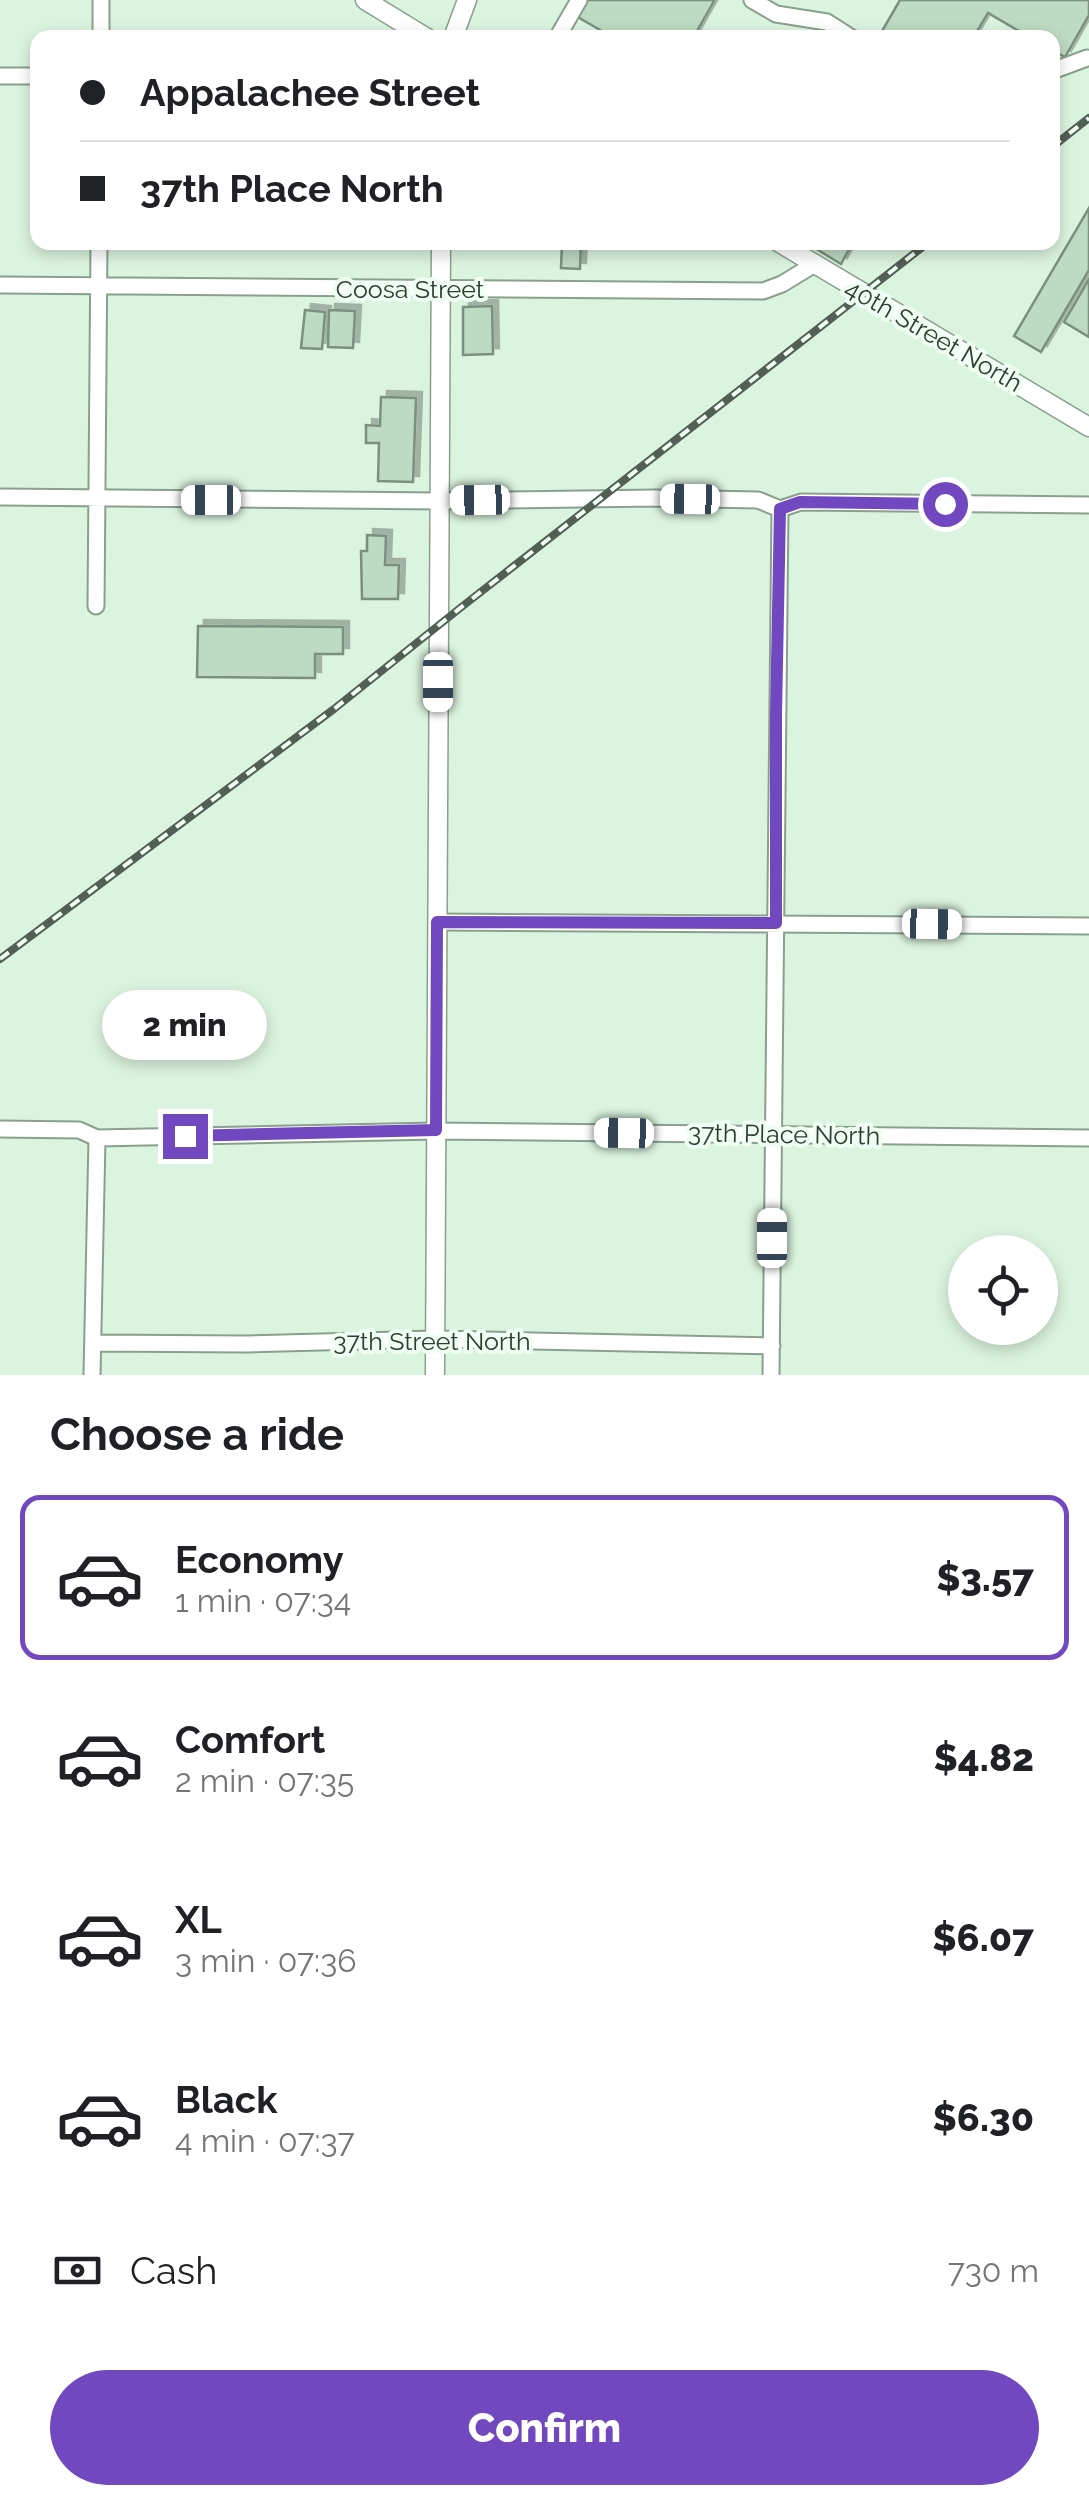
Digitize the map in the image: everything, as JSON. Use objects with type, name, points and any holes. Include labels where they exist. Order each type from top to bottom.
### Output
[{"type":"street","points":[[101,0],[101,30]]},
{"type":"street","points":[[364,0],[414,30]]},
{"type":"street","points":[[456,30],[468,0]]},
{"type":"street","points":[[562,30],[579,0]]},
{"type":"street","points":[[752,0],[776,14],[827,22],[840,30]]},
{"type":"street","points":[[1060,68],[1087,58]]},
{"type":"street","points":[[0,76],[30,76]]},
{"type":"street","points":[[96,606],[99,250]]},
{"type":"street","points":[[434,1375],[441,250]]},
{"type":"street","name":"40th Street North","points":[[791,250],[1089,427]]},
{"type":"street","name":"Coosa Street","points":[[0,285],[763,291],[814,265]]},
{"type":"street","points":[[0,497],[440,501],[637,498],[758,500],[780,509],[800,502],[1089,505]]},
{"type":"street","points":[[772,1375],[780,509]]},
{"type":"street","points":[[437,922],[1089,926]]},
{"type":"street","name":"37th Place North","points":[[0,1129],[79,1130],[97,1138],[436,1130],[1089,1138]]},
{"type":"street","points":[[92,1375],[97,1138]]},
{"type":"street","name":"37th Street North","points":[[92,1344],[435,1339],[772,1346]]},
{"type":"building","points":[[585,0],[714,1],[698,30],[600,30],[576,16]]},
{"type":"building","points":[[900,0],[1089,0],[1089,15],[1065,57],[1060,54],[1060,30],[1017,30],[988,13],[978,30],[883,30]]},
{"type":"building","points":[[1089,208],[1089,270],[1041,352],[1014,336]]},
{"type":"building","points":[[562,250],[581,250],[580,269],[561,268]]},
{"type":"building","points":[[818,250],[849,250],[841,264]]},
{"type":"building","points":[[1089,279],[1089,337],[1064,322]]},
{"type":"building","points":[[492,306],[493,354],[463,355],[463,307]]},
{"type":"building","points":[[305,310],[325,312],[322,349],[301,348]]},
{"type":"building","points":[[329,310],[355,311],[353,348],[328,347]]},
{"type":"building","points":[[381,397],[416,398],[413,482],[378,481],[379,443],[366,443],[366,425],[380,426]]},
{"type":"building","points":[[367,535],[386,536],[385,565],[399,565],[398,599],[362,599],[361,551],[367,551]]},
{"type":"building","points":[[198,626],[343,627],[343,654],[315,654],[315,678],[197,677]]},
{"type":"railway","points":[[1060,141],[1089,118]]},
{"type":"railway","points":[[0,959],[334,709],[919,250]]},
{"type":"route","points":[[185,1136],[436,1130],[437,922],[776,923],[780,509],[800,502],[945,504]]}]
